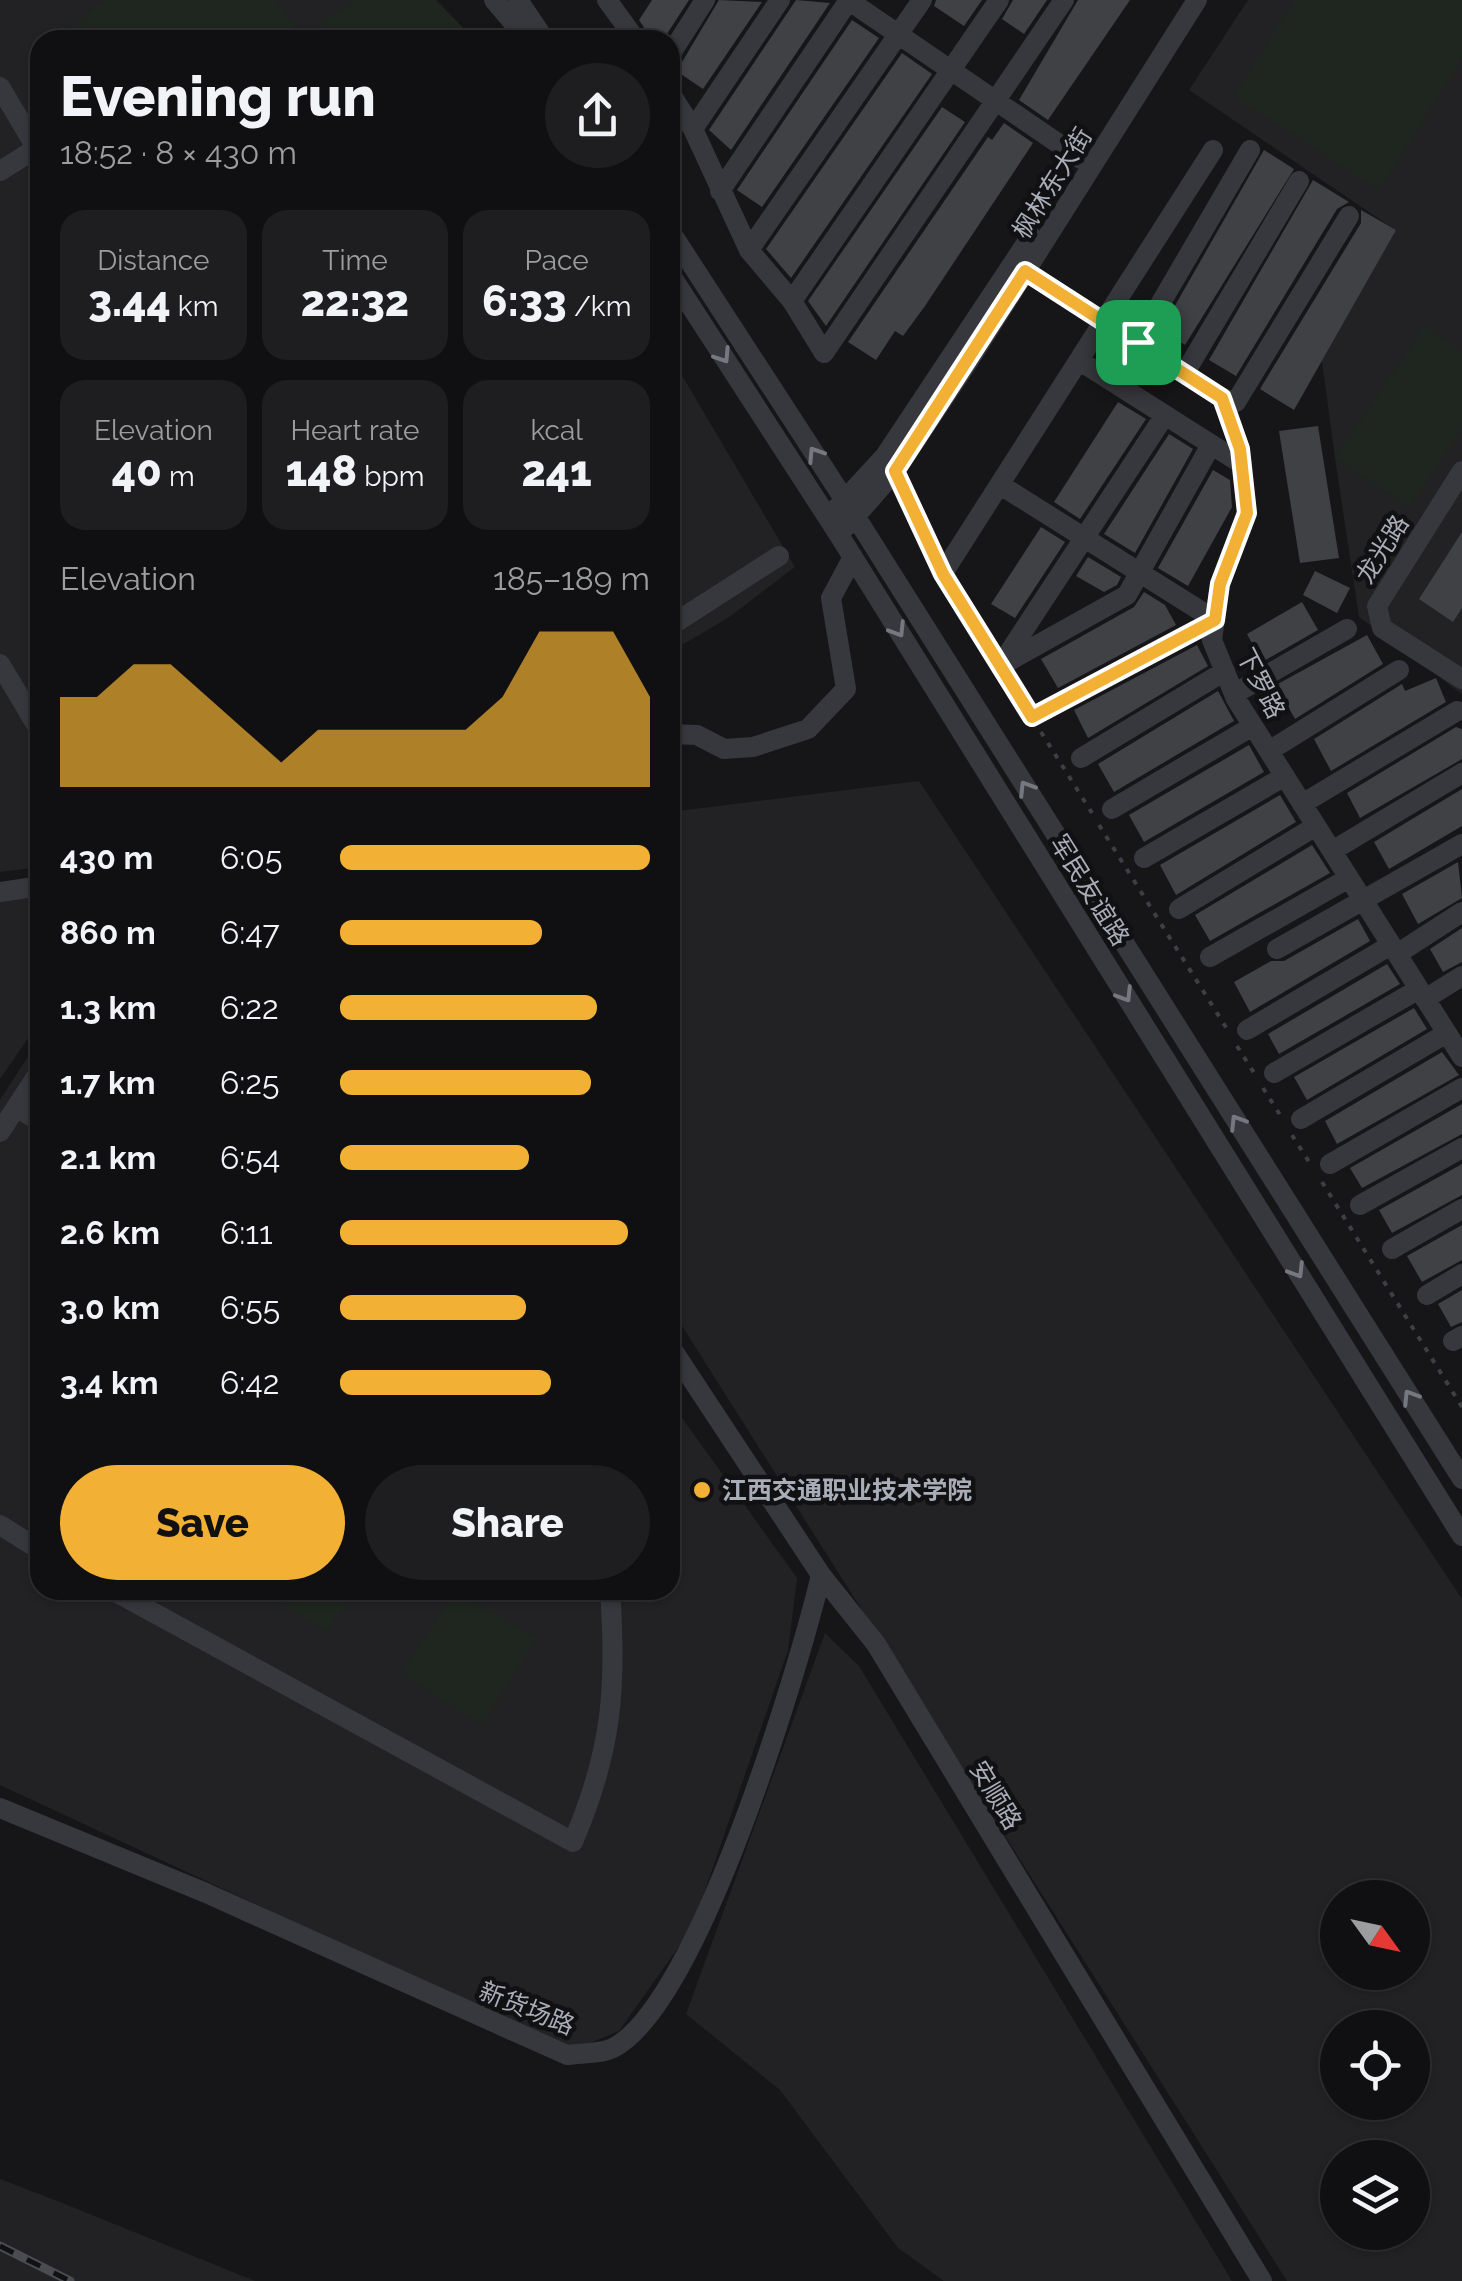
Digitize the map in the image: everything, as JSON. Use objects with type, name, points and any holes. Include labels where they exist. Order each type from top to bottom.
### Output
[{"type":"street","points":[[494,0],[520,30]]},
{"type":"street","points":[[518,0],[538,30]]},
{"type":"street","points":[[606,0],[627,8]]},
{"type":"street","points":[[680,39],[705,0]]},
{"type":"street","points":[[693,129],[780,0]]},
{"type":"street","points":[[720,191],[849,0],[1081,159]]},
{"type":"street","points":[[750,250],[922,0]]},
{"type":"street","points":[[792,301],[999,0]]},
{"type":"street","points":[[680,109],[750,250],[792,301],[824,353],[1064,0]]},
{"type":"street","name":"枫林东大街","points":[[850,508],[1185,0]]},
{"type":"street","name":"枫林东大街","points":[[833,526],[895,471],[1197,0]]},
{"type":"street","points":[[0,86],[30,137]]},
{"type":"street","points":[[943,574],[1213,150]]},
{"type":"street","points":[[1138,342],[1250,150]]},
{"type":"street","points":[[0,172],[30,155]]},
{"type":"street","points":[[1186,372],[1300,181]]},
{"type":"street","points":[[1025,271],[1222,398],[1236,402],[1349,216]]},
{"type":"street","name":"军民友谊路","points":[[680,247],[850,508],[1462,1479]]},
{"type":"street","name":"军民友谊路","points":[[680,289],[853,557],[1462,1536]]},
{"type":"street","points":[[1080,361],[1242,464]]},
{"type":"street","name":"下罗路","points":[[1222,398],[1242,464],[1247,513],[1220,584],[1212,640],[1234,694],[1253,726],[1462,1055]]},
{"type":"street","points":[[1000,666],[1165,416]]},
{"type":"street","points":[[1000,666],[1127,595],[1210,445]]},
{"type":"street","name":"龙光路","points":[[1462,472],[1376,606],[1382,628],[1462,679]]},
{"type":"street","points":[[1002,486],[1215,620],[1032,717]]},
{"type":"street","points":[[680,620],[779,556]]},
{"type":"street","points":[[680,734],[697,735],[724,750],[752,747],[808,728],[846,689],[830,598],[853,557]]},
{"type":"street","points":[[1234,694],[1347,629]]},
{"type":"street","points":[[0,664],[30,714]]},
{"type":"street","points":[[1269,751],[1399,670]]},
{"type":"street","points":[[1080,758],[1224,671]]},
{"type":"street","points":[[1302,804],[1457,710]]},
{"type":"street","points":[[1112,810],[1253,726]]},
{"type":"street","points":[[1332,850],[1462,773]]},
{"type":"street","points":[[1144,858],[1285,776]]},
{"type":"street","points":[[1180,909],[1316,826]]},
{"type":"street","points":[[1276,949],[1462,844]]},
{"type":"street","points":[[1210,957],[1349,878]]},
{"type":"street","points":[[0,892],[30,888]]},
{"type":"street","points":[[1247,1030],[1462,912]]},
{"type":"street","points":[[1274,1072],[1462,976]]},
{"type":"street","points":[[1300,1119],[1447,1033]]},
{"type":"street","points":[[0,1132],[30,1086]]},
{"type":"street","points":[[1330,1164],[1462,1088]]},
{"type":"street","points":[[16,1107],[30,1116]]},
{"type":"street","points":[[1360,1205],[1462,1148]]},
{"type":"street","points":[[1392,1249],[1462,1209]]},
{"type":"street","points":[[1428,1294],[1462,1274]]},
{"type":"street","name":"安顺路","points":[[680,1361],[820,1575],[876,1644],[1262,2281]]},
{"type":"street","points":[[0,1525],[30,1544]]},
{"type":"street","name":"新货场路","points":[[0,1808],[206,1893],[567,2055],[611,2050],[640,2026],[683,1964],[796,1676],[820,1575]]},
{"type":"street","points":[[130,1600],[573,1842],[598,1785],[610,1724],[614,1651],[611,1600]]},
{"type":"path","points":[[895,471],[943,574],[1462,1407]]},
{"type":"shaded area","points":[[0,0],[436,0],[465,30],[30,30],[30,868],[0,872]]},
{"type":"shaded area","points":[[105,0],[277,0],[296,30],[69,30]]},
{"type":"shaded area","points":[[356,0],[436,0],[465,30],[324,30],[319,23]]},
{"type":"shaded area","points":[[1248,0],[1462,0],[1462,694],[1359,617],[1335,458],[1321,354],[1394,229],[1189,90]]},
{"type":"shaded area","points":[[1295,0],[1462,0],[1462,60],[1379,190],[1233,96]]},
{"type":"shaded area","points":[[1425,326],[1462,351],[1462,430],[1409,508],[1335,458]]},
{"type":"shaded area","points":[[680,372],[795,567],[728,618],[680,646]]},
{"type":"shaded area","points":[[919,781],[1462,1599],[1462,2281],[1287,2281],[680,1323],[680,811]]},
{"type":"shaded area","points":[[30,879],[30,1036],[0,1079],[0,883]]},
{"type":"shaded area","name":"江西交通职业技术学院","points":[[30,1054],[30,1600],[680,1600],[680,1415],[797,1578],[788,1650],[692,1928],[619,2031],[571,2051],[0,1785],[0,1100]]},
{"type":"shaded area","points":[[276,1600],[348,1600],[327,1632]]},
{"type":"shaded area","points":[[448,1600],[471,1600],[537,1638],[482,1725],[401,1674]]},
{"type":"shaded area","points":[[825,1633],[859,1666],[1232,2281],[944,2281],[898,2248],[780,2090],[686,2014]]},
{"type":"shaded area","points":[[0,2179],[60,2202],[255,2281],[0,2281]]},
{"type":"building","points":[[652,0],[689,0],[670,30],[646,30],[639,20]]},
{"type":"building","points":[[719,0],[762,2],[703,89],[680,73],[682,62]]},
{"type":"building","points":[[796,0],[830,3],[731,150],[709,130]]},
{"type":"building","points":[[936,0],[982,0],[964,26],[934,6]]},
{"type":"building","points":[[1013,0],[1047,0],[1024,34],[1002,19]]},
{"type":"building","points":[[1078,0],[1130,0],[1048,120],[1019,100]]},
{"type":"building","points":[[852,20],[879,38],[762,207],[737,190]]},
{"type":"building","points":[[902,53],[932,74],[791,278],[766,249]]},
{"type":"building","points":[[942,107],[965,122],[826,326],[808,301]]},
{"type":"building","points":[[1004,123],[1033,143],[925,306],[903,336],[895,331],[876,360],[848,342],[988,137],[992,140]]},
{"type":"building","points":[[1264,150],[1294,169],[1185,345],[1161,330]]},
{"type":"building","points":[[1313,180],[1349,202],[1337,209],[1236,376],[1209,360]]},
{"type":"building","points":[[1361,210],[1396,230],[1294,410],[1260,389],[1361,223]]},
{"type":"building","points":[[1118,402],[1146,419],[1080,519],[1054,502]]},
{"type":"building","points":[[1318,426],[1339,558],[1300,563],[1279,431]]},
{"type":"building","points":[[1169,434],[1193,449],[1135,553],[1104,534]]},
{"type":"building","points":[[1213,470],[1230,480],[1232,507],[1188,586],[1158,568]]},
{"type":"building","points":[[1041,527],[1065,542],[1015,618],[991,604]]},
{"type":"building","points":[[1462,532],[1462,608],[1453,622],[1419,599]]},
{"type":"building","points":[[1088,557],[1121,577],[1117,585],[1104,592],[1076,576]]},
{"type":"building","points":[[1315,571],[1350,588],[1337,613],[1303,595]]},
{"type":"building","points":[[1144,592],[1165,605],[1176,625],[1058,688],[1041,659],[1134,607]]},
{"type":"building","points":[[1302,602],[1318,630],[1262,662],[1247,634]]},
{"type":"building","points":[[1367,635],[1383,664],[1295,719],[1276,685]]},
{"type":"building","points":[[1197,645],[1208,666],[1088,738],[1074,710]]},
{"type":"building","points":[[1436,678],[1446,702],[1331,771],[1314,739],[1402,684],[1405,691]]},
{"type":"building","points":[[1218,691],[1234,721],[1114,792],[1098,764]]},
{"type":"building","points":[[1456,727],[1462,729],[1462,759],[1360,818],[1347,793]]},
{"type":"building","points":[[1249,745],[1264,772],[1144,842],[1129,815]]},
{"type":"building","points":[[1462,789],[1462,826],[1389,869],[1374,842]]},
{"type":"building","points":[[1280,795],[1296,822],[1176,895],[1160,865]]},
{"type":"building","points":[[1312,845],[1330,873],[1210,941],[1195,915]]},
{"type":"building","points":[[1458,862],[1462,898],[1418,924],[1402,894]]},
{"type":"building","points":[[1358,919],[1370,941],[1250,1012],[1234,982],[1271,961],[1284,961]]},
{"type":"building","points":[[1462,928],[1462,962],[1443,972],[1430,949]]},
{"type":"building","points":[[1387,964],[1400,984],[1279,1054],[1268,1034]]},
{"type":"building","points":[[1414,1008],[1427,1029],[1307,1100],[1294,1077]]},
{"type":"building","points":[[1442,1052],[1459,1075],[1337,1144],[1325,1121]]},
{"type":"building","points":[[1462,1104],[1462,1134],[1362,1188],[1350,1168]]},
{"type":"building","points":[[1462,1164],[1462,1195],[1392,1233],[1379,1210]]},
{"type":"building","points":[[1462,1225],[1462,1260],[1422,1282],[1407,1256]]},
{"type":"building","points":[[1462,1290],[1462,1322],[1451,1327],[1438,1304]]},
{"type":"railway","points":[[0,2246],[70,2281]]},
{"type":"place","name":"江西交通职业技术学院","points":[[702,1490]]},
{"type":"route","points":[[1025,271],[1138,342],[1222,398],[1240,449],[1247,513],[1220,584],[1215,620],[1032,717],[943,574],[895,471],[1025,271]]}]
